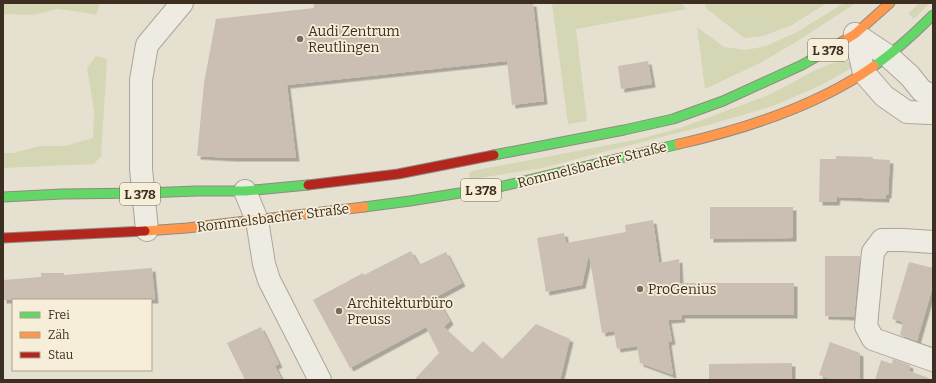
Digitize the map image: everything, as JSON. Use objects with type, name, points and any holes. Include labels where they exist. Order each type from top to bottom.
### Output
[{"type":"main road","name":"Rommelsbacher Straße","points":[[3,198],[62,194],[144,194],[197,191],[245,191],[283,188],[398,174],[624,130],[673,119],[723,102],[802,66],[855,34],[890,3]]},
{"type":"main road","name":"Rommelsbacher Straße","points":[[3,238],[187,228],[410,201],[503,186],[701,139],[744,127],[797,107],[830,92],[864,73],[888,56],[933,15]]},
{"type":"street","points":[[147,230],[141,168],[141,80],[148,45],[182,3]]},
{"type":"street","points":[[855,34],[888,56],[910,76],[922,91],[933,96]]},
{"type":"street","points":[[855,34],[864,73],[884,96],[907,112],[933,112]]},
{"type":"street","points":[[245,191],[257,220],[264,264],[270,280],[320,380]]},
{"type":"street","points":[[933,242],[882,240],[873,252],[866,326],[873,339],[933,360]]},
{"type":"green space","points":[[3,3],[100,3],[96,15],[57,9],[34,15],[3,15]]},
{"type":"green space","points":[[552,3],[682,3],[686,9],[576,29],[587,121],[568,124]]},
{"type":"green space","points":[[704,3],[827,3],[792,25],[763,36],[744,38],[707,9]]},
{"type":"green space","points":[[844,3],[856,3],[762,62],[705,89],[697,27],[724,47],[746,50],[766,46],[797,32]]},
{"type":"green space","points":[[919,3],[930,3],[914,19],[908,14]]},
{"type":"green space","points":[[96,56],[107,59],[101,156],[94,164],[3,168],[3,153],[13,153],[40,146],[65,146],[93,138],[94,110],[87,68]]},
{"type":"green space","points":[[840,61],[853,63],[848,70],[819,86],[773,106],[708,125],[542,168],[473,179],[469,177],[469,173],[472,171],[640,139],[680,128],[769,95],[814,71]]},
{"type":"building","points":[[313,3],[533,3],[544,101],[512,105],[507,61],[287,85],[296,158],[232,158],[197,156],[204,83],[216,19],[314,8]]},
{"type":"building","points":[[648,61],[652,84],[621,89],[618,66]]},
{"type":"building","points":[[836,156],[873,157],[873,159],[890,160],[888,195],[886,195],[886,199],[837,197],[836,202],[819,202],[820,159],[836,159]]},
{"type":"building","points":[[710,207],[793,207],[793,238],[710,239]]},
{"type":"building","points":[[653,220],[659,263],[679,259],[680,283],[794,283],[794,315],[681,315],[682,319],[668,320],[672,341],[668,342],[673,375],[640,363],[637,346],[617,349],[614,331],[602,333],[589,254],[582,285],[546,292],[537,238],[564,233],[566,243],[626,232],[625,225]]},
{"type":"building","points":[[411,251],[419,265],[446,252],[462,283],[436,297],[450,321],[444,327],[472,353],[483,341],[502,359],[536,324],[570,339],[560,380],[414,380],[439,353],[426,327],[350,368],[313,300],[363,273],[364,275]]},
{"type":"building","points":[[825,256],[860,256],[854,317],[825,316]]},
{"type":"building","points":[[909,262],[933,268],[933,286],[917,341],[900,335],[903,322],[892,319]]},
{"type":"building","points":[[152,268],[155,300],[3,300],[3,280],[41,277],[41,273],[64,273],[64,275]]},
{"type":"building","points":[[261,327],[279,364],[275,366],[282,380],[245,380],[227,343]]},
{"type":"building","points":[[830,342],[860,353],[860,380],[833,380],[819,375]]},
{"type":"building","points":[[893,359],[910,365],[909,371],[929,378],[928,380],[875,380],[881,360],[892,364]]},
{"type":"building","points":[[792,363],[792,380],[709,380],[709,364]]},
{"type":"traffic: fast","points":[[874,66],[905,42],[933,15]]},
{"type":"traffic: fast","points":[[494,155],[673,119],[723,101],[802,65],[830,49]]},
{"type":"traffic: fast","points":[[364,207],[503,186],[679,144]]},
{"type":"traffic: fast","points":[[3,197],[62,194],[245,191],[308,185]]},
{"type":"traffic: slow","points":[[830,49],[855,34],[890,3]]},
{"type":"traffic: slow","points":[[679,144],[730,131],[781,114],[830,93],[874,66]]},
{"type":"traffic: slow","points":[[145,231],[187,228],[364,207]]},
{"type":"traffic: jam","points":[[308,185],[398,174],[494,155]]},
{"type":"traffic: jam","points":[[3,238],[145,231]]},
{"type":"place","name":"Audi Zentrum Reutlingen","points":[[300,39]]},
{"type":"place","name":"ProGenius","points":[[640,289]]},
{"type":"place","name":"Architekturbüro Preuss","points":[[339,311]]}]
